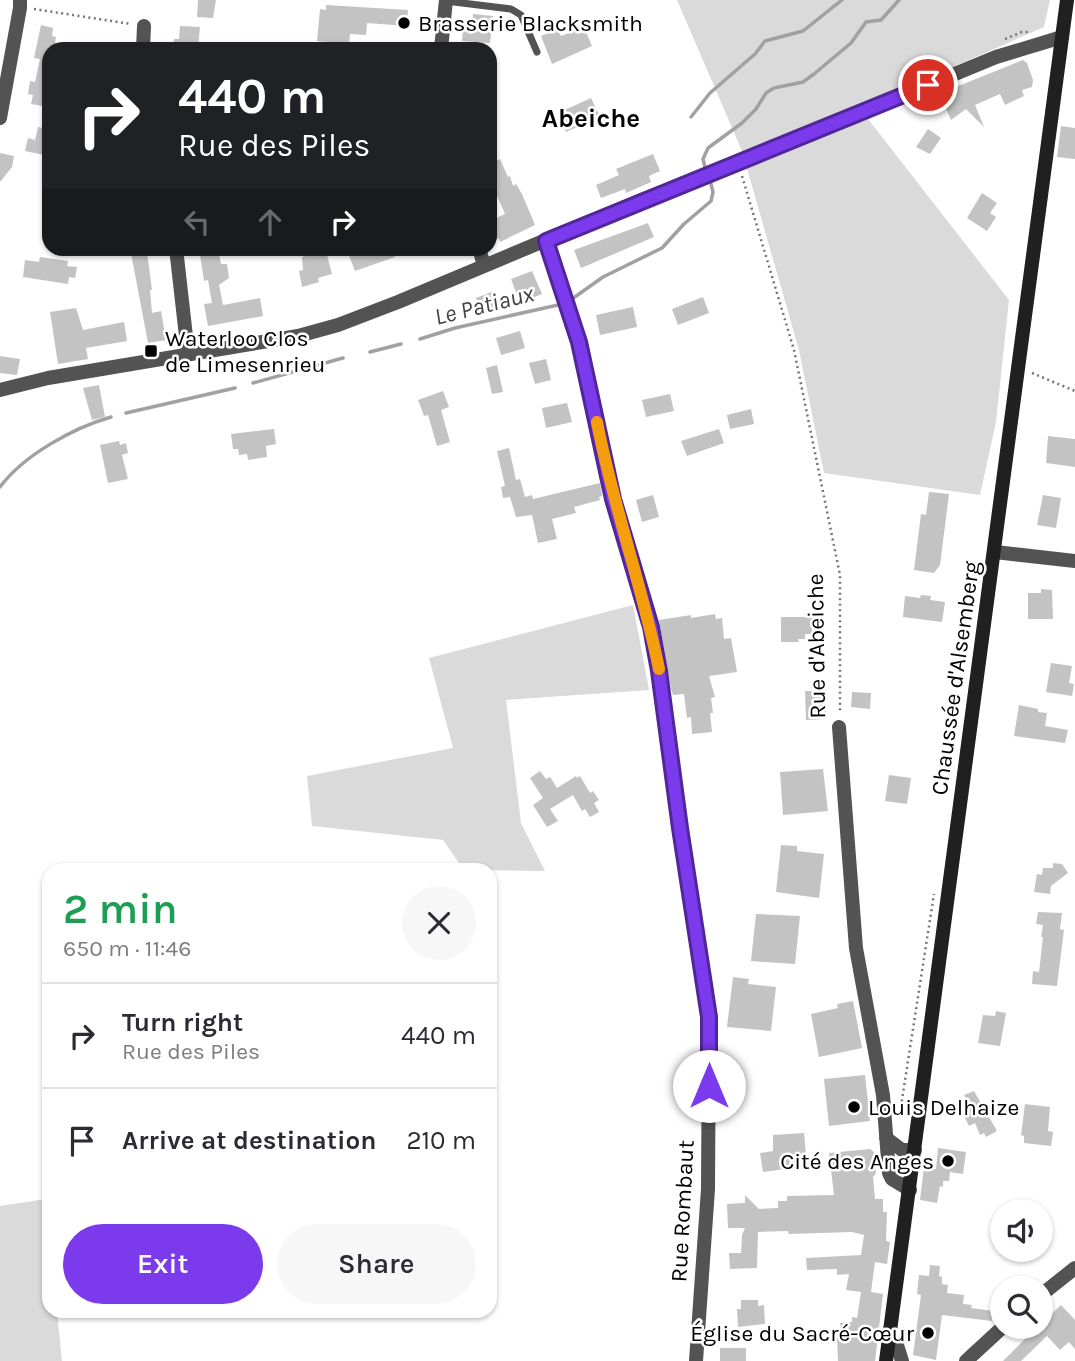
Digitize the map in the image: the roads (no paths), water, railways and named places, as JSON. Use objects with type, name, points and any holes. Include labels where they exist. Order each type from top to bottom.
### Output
[{"type":"main road","name":"Chaussée d'Alsemberg","points":[[886,1361],[1067,0]]},
{"type":"street","points":[[0,118],[20,0]]},
{"type":"street","points":[[442,42],[446,0]]},
{"type":"street","points":[[143,42],[144,26]]},
{"type":"street","points":[[0,390],[48,378],[298,336],[338,325],[996,57],[1062,37]]},
{"type":"street","name":"Rue Rombaut","points":[[546,241],[579,342],[613,499],[651,627],[709,1017],[708,1189],[696,1361]]},
{"type":"street","points":[[177,256],[188,354]]},
{"type":"street","points":[[481,256],[484,266]]},
{"type":"street","points":[[995,552],[1075,561]]},
{"type":"street","name":"Rue d'Abeiche","points":[[839,727],[856,948],[883,1095],[889,1173],[910,1190]]},
{"type":"street","points":[[886,1138],[902,1150],[915,1150]]},
{"type":"street","points":[[1053,1285],[1075,1268]]},
{"type":"street","points":[[889,1338],[897,1345],[902,1361]]},
{"type":"street","points":[[966,1361],[990,1339]]},
{"type":"lane","points":[[446,0],[512,9],[521,15],[537,52]]},
{"type":"waterway","points":[[691,117],[710,93],[755,54],[765,41],[803,31],[842,0]]},
{"type":"waterway","name":"Le Patiaux","points":[[705,167],[703,159],[708,148],[742,123],[756,109],[766,93],[774,88],[803,82],[851,43],[866,22],[881,20],[899,0]]},
{"type":"waterway","name":"Le Patiaux","points":[[572,299],[603,277],[662,248],[711,201],[711,184]]},
{"type":"waterway","name":"Le Patiaux","points":[[420,339],[455,328],[558,305]]},
{"type":"waterway","name":"Le Patiaux","points":[[370,352],[401,344]]},
{"type":"waterway","name":"Le Patiaux","points":[[253,383],[343,358]]},
{"type":"waterway","name":"Le Patiaux","points":[[126,413],[235,388]]},
{"type":"waterway","name":"Le Patiaux","points":[[0,487],[22,464],[50,444],[111,417]]},
{"type":"place","name":"Brasserie Blacksmith","points":[[404,23]]},
{"type":"place","name":"Waterloo Clos de Limesenrieu","points":[[151,351]]},
{"type":"place","name":"Louis Delhaize","points":[[854,1107]]},
{"type":"place","name":"Cité des Anges","points":[[948,1161]]},
{"type":"place","name":"Église du Sacré-Cœur","points":[[928,1333]]},
{"type":"district","name":"Abeiche","points":[[591,118]]}]
